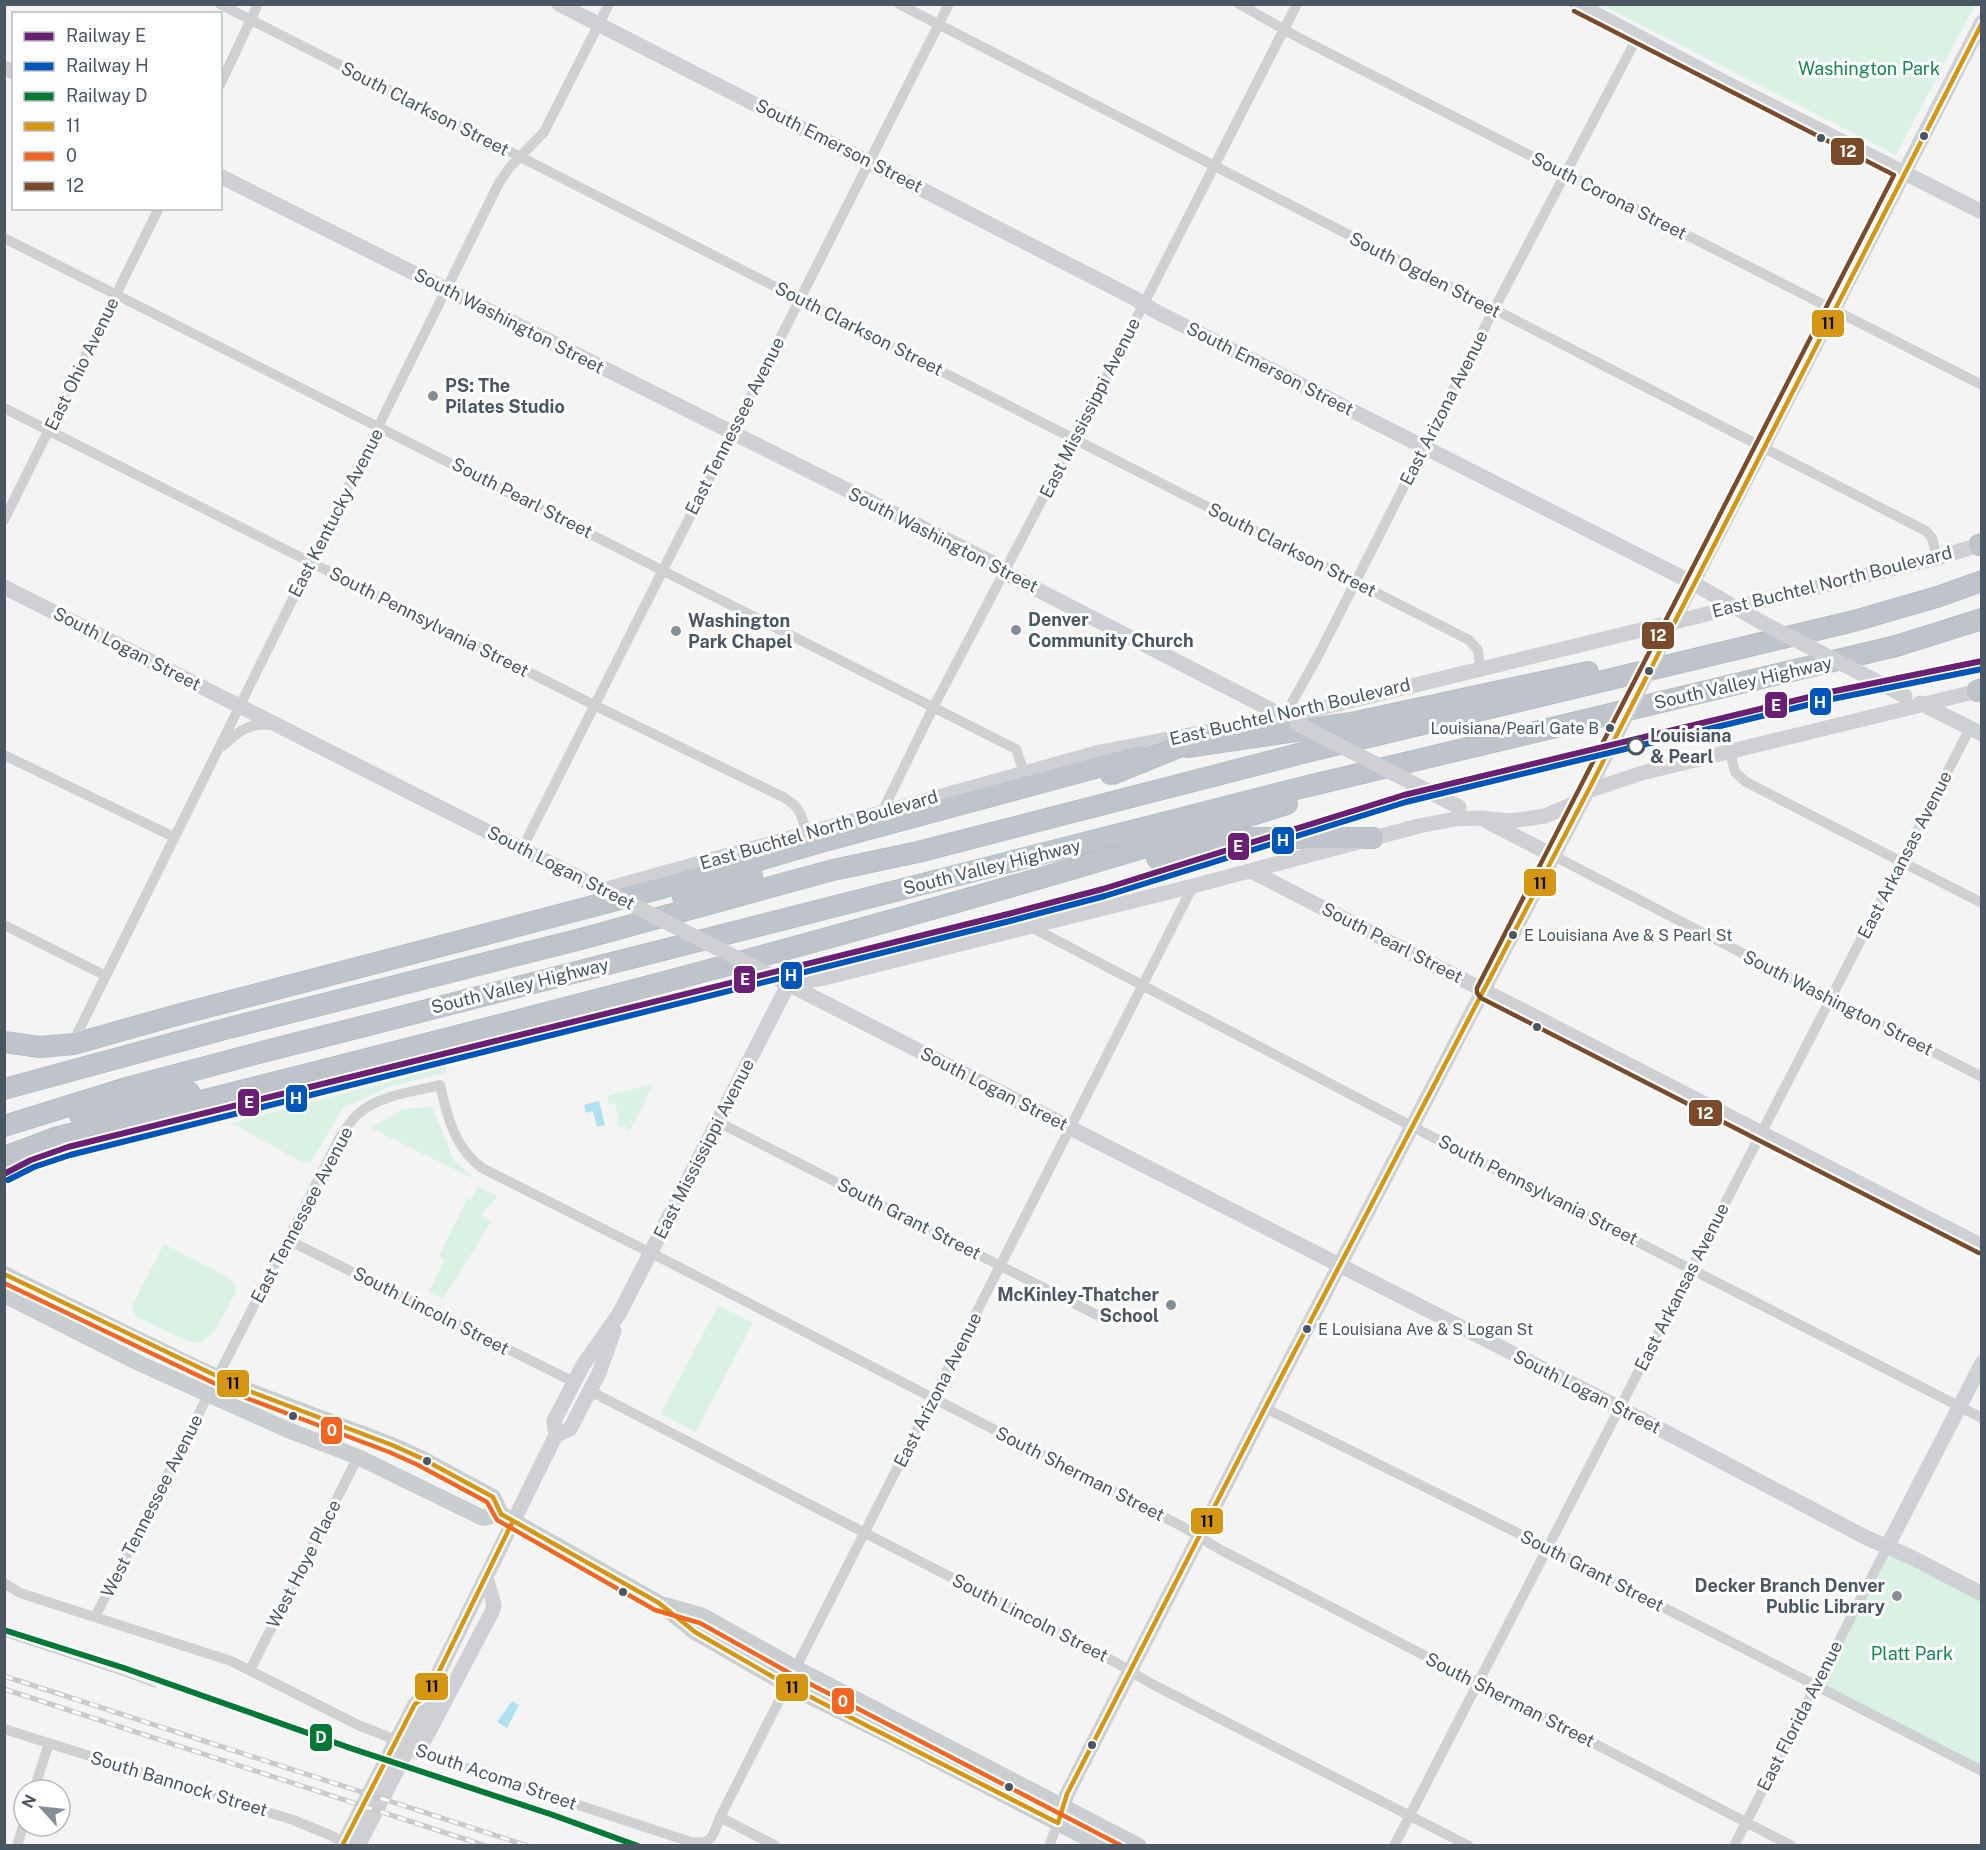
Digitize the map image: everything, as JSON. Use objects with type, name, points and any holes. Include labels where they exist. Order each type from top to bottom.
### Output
[{"type":"highway","name":"South Valley Highway","points":[[4,1089],[225,1029],[580,939],[821,873],[918,852],[1131,795],[1854,621],[1982,581]]},
{"type":"highway","name":"South Valley Highway","points":[[4,1126],[123,1089],[278,1048],[1292,790],[1896,646],[1982,619]]},
{"type":"highway","points":[[4,1042],[40,1047],[74,1044],[662,888],[821,842],[1128,759],[1216,742],[1351,723],[1558,677],[1719,653]]},
{"type":"highway","points":[[580,939],[607,918],[702,892],[826,853],[1110,775],[1228,729]]},
{"type":"highway","points":[[4,1157],[55,1138],[703,971],[1036,880],[1458,751]]},
{"type":"highway","points":[[703,971],[933,920],[1218,842],[1258,837],[1373,838]]},
{"type":"highway","points":[[4,1135],[134,1102],[368,1058]]},
{"type":"main road","name":"South Emerson Street","points":[[559,4],[1693,583],[1759,621],[1976,731]]},
{"type":"main road","points":[[1577,4],[1982,212]]},
{"type":"main road","points":[[1061,1814],[1067,1794],[1265,1408],[1588,791],[1904,172],[1979,31]]},
{"type":"main road","name":"South Washington Street","points":[[222,177],[993,563],[1005,572],[1554,856]]},
{"type":"main road","name":"East Buchtel North Boulevard","points":[[607,892],[806,832],[1024,772],[1111,750],[1291,720],[1480,668],[1937,558],[1981,544]]},
{"type":"main road","name":"South Logan Street","points":[[4,587],[1071,1128],[1982,1594]]},
{"type":"main road","points":[[785,983],[1031,927],[1441,821],[1479,818],[1510,821],[1545,816],[1571,805],[1588,791],[1642,773],[1980,690]]},
{"type":"main road","name":"South Pearl Street","points":[[1251,871],[1982,1246]]},
{"type":"main road","name":"East Mississippi Avenue","points":[[563,1432],[554,1421],[583,1365],[619,1314],[718,1122],[785,983]]},
{"type":"main road","points":[[4,1274],[244,1389],[421,1458],[493,1497],[507,1518],[659,1603],[695,1632],[787,1685],[898,1740],[1061,1814],[1139,1845]]},
{"type":"main road","points":[[4,1294],[132,1360],[288,1430],[358,1457],[483,1518],[507,1518]]},
{"type":"main road","name":"East Mississippi Avenue","points":[[427,1696],[486,1577],[507,1518],[590,1391],[599,1373],[619,1314]]},
{"type":"main road","name":"East Florida Avenue","points":[[1887,1547],[1982,1363]]},
{"type":"main road","points":[[416,1751],[492,1612],[494,1605],[486,1577]]},
{"type":"main road","points":[[659,1603],[703,1616],[1061,1814],[1102,1845]]},
{"type":"main road","points":[[342,1845],[415,1704],[427,1696],[428,1710],[358,1845]]},
{"type":"street","name":"South Clarkson Street","points":[[220,4],[1469,640],[1478,650],[1480,668]]},
{"type":"street","points":[[222,81],[258,4]]},
{"type":"street","name":"East Kentucky Avenue","points":[[78,1032],[448,290],[499,183],[506,172],[544,132],[609,4]]},
{"type":"street","name":"South Ogden Street","points":[[899,4],[1926,531],[1932,538],[1937,558]]},
{"type":"street","name":"East Tennessee Avenue","points":[[522,849],[799,298],[950,4]]},
{"type":"street","name":"South Corona Street","points":[[1239,4],[1284,30],[1982,385]]},
{"type":"street","name":"East Mississippi Avenue","points":[[882,812],[934,706],[1297,4]]},
{"type":"street","name":"East Arizona Avenue","points":[[1291,720],[1356,582],[1424,447],[1638,36]]},
{"type":"street","name":"East Ohio Avenue","points":[[4,520],[158,210]]},
{"type":"street","name":"South Pearl Street","points":[[4,238],[934,706],[1016,749],[1024,772]]},
{"type":"street","name":"South Pennsylvania Street","points":[[4,408],[790,801],[800,811],[806,832]]},
{"type":"street","points":[[216,752],[237,733],[249,726],[263,724],[280,727]]},
{"type":"street","name":"East Arkansas Avenue","points":[[1394,1845],[1901,861],[1976,731]]},
{"type":"street","points":[[1730,752],[1735,772],[1746,782],[1982,903]]},
{"type":"street","points":[[4,755],[174,837]]},
{"type":"street","name":"South Washington Street","points":[[1554,856],[1982,1077]]},
{"type":"street","name":"East Arizona Avenue","points":[[720,1817],[1193,886]]},
{"type":"street","points":[[4,925],[106,976]]},
{"type":"street","name":"South Pennsylvania Street","points":[[1031,927],[1413,1127],[1982,1418]]},
{"type":"street","name":"East Tennessee Avenue","points":[[208,1395],[340,1137],[358,1113],[378,1101],[440,1085]]},
{"type":"street","name":"South Sherman Street","points":[[440,1085],[451,1128],[461,1148],[475,1163],[491,1174],[651,1253],[933,1398],[1792,1845]]},
{"type":"street","name":"South Grant Street","points":[[718,1122],[1099,1316]]},
{"type":"street","name":"South Lincoln Street","points":[[288,1240],[574,1382]]},
{"type":"street","name":"South Lincoln Street","points":[[590,1391],[1469,1845]]},
{"type":"street","name":"West Tennessee Avenue","points":[[95,1617],[208,1395]]},
{"type":"street","name":"South Grant Street","points":[[1265,1408],[1548,1548],[1982,1771]]},
{"type":"street","name":"West Hoye Place","points":[[250,1670],[358,1457]]},
{"type":"street","name":"East Florida Avenue","points":[[1734,1845],[1887,1547]]},
{"type":"street","name":"South Acoma Street","points":[[4,1583],[20,1593],[231,1661],[358,1725],[416,1751],[691,1842],[709,1841],[720,1817]]},
{"type":"street","name":"South Bannock Street","points":[[4,1729],[293,1820],[351,1845]]},
{"type":"street","points":[[38,1778],[49,1743]]},
{"type":"street","points":[[1049,1845],[1061,1814]]},
{"type":"street","points":[[720,1817],[776,1845]]},
{"type":"green space","name":"Washington Park","points":[[1602,5],[1975,5],[1896,155]]},
{"type":"green space","points":[[445,1067],[447,1072],[388,1087],[343,1108],[310,1163],[302,1162],[231,1123]]},
{"type":"green space","points":[[653,1084],[631,1129],[626,1130],[625,1125],[618,1127],[617,1120],[619,1119],[615,1103],[609,1104],[607,1096]]},
{"type":"green space","points":[[432,1106],[454,1160],[476,1180],[371,1128],[400,1110]]},
{"type":"green space","points":[[477,1186],[498,1196],[482,1214],[491,1222],[443,1299],[429,1292],[444,1260],[439,1256],[467,1199],[471,1201]]},
{"type":"green space","points":[[164,1244],[228,1277],[236,1286],[235,1294],[215,1331],[201,1342],[190,1342],[136,1317],[132,1306]]},
{"type":"green space","points":[[718,1305],[753,1323],[696,1432],[661,1414]]},
{"type":"green space","name":"Platt Park","points":[[1887,1547],[1981,1595],[1981,1766],[1816,1685]]},
{"type":"water","points":[[599,1101],[605,1125],[597,1127],[593,1111],[586,1113],[584,1105]]},
{"type":"water","points":[[512,1701],[519,1705],[507,1728],[497,1722]]},
{"type":"tram line","points":[[4,1636],[155,1687]]},
{"type":"railway","points":[[4,1676],[528,1846]]},
{"type":"railway","points":[[4,1689],[486,1846]]},
{"type":"rail line","name":"E","points":[[4,1174],[31,1160],[68,1147],[1103,889],[1404,795],[1830,692],[1982,661]]},
{"type":"rail line","name":"H","points":[[8,1180],[34,1167],[70,1155],[1105,896],[1406,802],[1832,699],[1982,669]]},
{"type":"rail line","name":"D","points":[[4,1630],[124,1668],[638,1846]]},
{"type":"transit line","name":"12","points":[[1574,11],[1894,175],[1477,988],[1477,993],[1481,998],[1979,1253]]},
{"type":"transit line","name":"11","points":[[1058,1823],[1067,1794],[1265,1408],[1588,791],[1982,23]]},
{"type":"transit line","name":"11","points":[[4,1274],[244,1389],[421,1458],[493,1497],[501,1514],[659,1603],[695,1632],[787,1685],[1058,1823]]},
{"type":"transit line","name":"0","points":[[4,1283],[241,1396],[418,1465],[487,1502],[497,1520],[655,1610],[700,1623],[793,1675],[1122,1846]]},
{"type":"transit line","name":"11","points":[[342,1846],[415,1704],[427,1696],[513,1521]]},
{"type":"place","name":"PS: The Pilates Studio","points":[[433,396]]},
{"type":"place","name":"Denver Community Church","points":[[1016,630]]},
{"type":"place","name":"Washington Park Chapel","points":[[676,631]]},
{"type":"place","name":"Louisiana/Pearl Gate B","points":[[1610,728]]},
{"type":"place","name":"Louisiana & Pearl","points":[[1636,746]]},
{"type":"place","name":"E Louisiana Ave & S Pearl St","points":[[1513,935]]},
{"type":"place","name":"McKinley-Thatcher School","points":[[1171,1305]]},
{"type":"place","name":"E Louisiana Ave & S Logan St","points":[[1307,1329]]},
{"type":"place","name":"Decker Branch Denver Public Library","points":[[1897,1596]]}]
